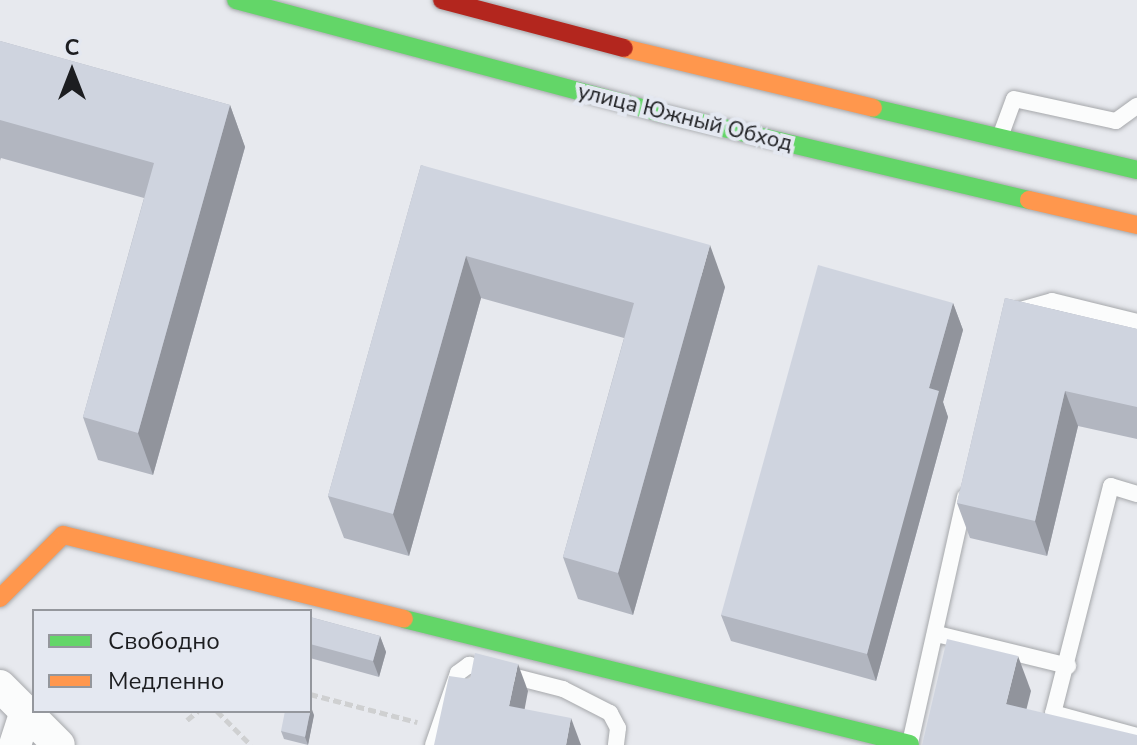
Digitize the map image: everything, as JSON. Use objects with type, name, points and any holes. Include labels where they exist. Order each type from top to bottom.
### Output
[{"type":"main road","name":"улица Южный Обход","points":[[236,0],[656,112],[1137,225]]},
{"type":"main road","points":[[442,0],[1137,170]]},
{"type":"main road","points":[[0,598],[63,535],[909,744]]},
{"type":"street","points":[[0,686],[59,745]]},
{"type":"street","points":[[15,745],[26,711]]},
{"type":"lane","points":[[999,138],[1014,99],[1116,121],[1137,106]]},
{"type":"lane","points":[[1008,325],[1013,312],[1052,301],[1137,322]]},
{"type":"lane","points":[[909,744],[937,634],[968,483]]},
{"type":"lane","points":[[1137,494],[1111,486],[1068,666],[1053,713],[1137,736]]},
{"type":"lane","points":[[937,634],[1068,666]]},
{"type":"lane","points":[[433,745],[458,673],[469,665],[563,689],[610,713],[618,728],[616,745]]},
{"type":"path","points":[[312,695],[439,727]]},
{"type":"path","points":[[187,720],[196,713]]},
{"type":"path","points":[[219,713],[251,745]]},
{"type":"building","points":[[0,41],[230,105],[138,433],[83,417],[154,163],[0,120]]},
{"type":"building","points":[[421,165],[710,245],[618,573],[563,557],[634,303],[466,256],[393,514],[328,496]]},
{"type":"building","points":[[818,265],[953,303],[929,388],[939,391],[867,654],[721,615]]},
{"type":"building","points":[[1005,298],[1137,329],[1137,407],[1065,391],[1035,521],[957,503]]},
{"type":"building","points":[[312,618],[380,636],[373,661],[312,645]]},
{"type":"building","points":[[947,639],[1018,656],[1006,704],[1137,735],[1137,745],[922,745]]},
{"type":"building","points":[[475,653],[518,664],[509,706],[571,718],[566,745],[434,745],[449,676],[470,679]]},
{"type":"building","points":[[285,713],[310,713],[305,737],[281,731]]},
{"type":"traffic: fast","points":[[236,0],[656,112],[1029,200]]},
{"type":"traffic: fast","points":[[873,108],[1137,170]]},
{"type":"traffic: fast","points":[[404,619],[910,744]]},
{"type":"traffic: slow","points":[[624,48],[873,108]]},
{"type":"traffic: slow","points":[[1029,200],[1137,225]]},
{"type":"traffic: slow","points":[[0,598],[63,535],[404,619]]},
{"type":"traffic: jam","points":[[442,0],[624,48]]}]
